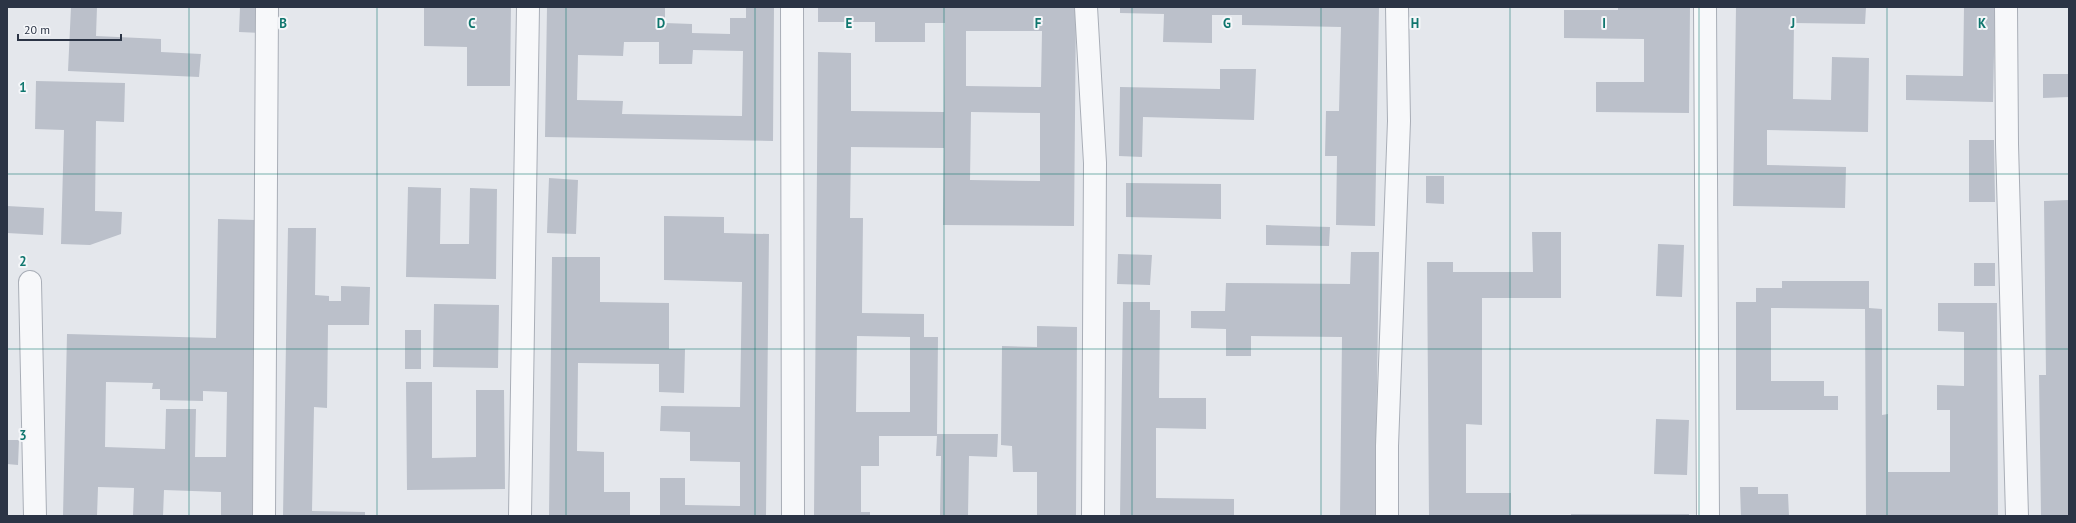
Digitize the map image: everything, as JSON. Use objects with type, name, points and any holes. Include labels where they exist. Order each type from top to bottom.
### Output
[{"type":"street","points":[[264,516],[268,7]]},
{"type":"street","points":[[520,516],[528,7]]},
{"type":"street","points":[[792,7],[793,516]]},
{"type":"street","points":[[1086,7],[1095,163],[1093,516]]},
{"type":"street","points":[[1387,516],[1387,446],[1399,121],[1397,7]]},
{"type":"street","points":[[1705,7],[1708,516]]},
{"type":"street","points":[[2006,7],[2007,144],[2017,516]]},
{"type":"street","points":[[30,282],[35,516]]},
{"type":"building","points":[[71,7],[97,7],[96,36],[161,39],[161,52],[201,54],[199,77],[68,71]]},
{"type":"building","points":[[240,7],[265,7],[264,33],[239,32]]},
{"type":"building","points":[[424,7],[511,7],[510,86],[467,86],[467,47],[424,46]]},
{"type":"building","points":[[547,7],[665,7],[665,23],[692,24],[692,33],[730,34],[730,18],[746,18],[746,7],[774,7],[773,141],[545,137]],"holes":[[[624,42],[659,42],[659,64],[692,64],[693,50],[743,51],[742,116],[622,114],[623,101],[577,100],[578,55],[623,56]]]},
{"type":"building","points":[[818,7],[1076,7],[1074,226],[943,225],[944,148],[851,147],[850,218],[863,218],[862,313],[924,314],[924,337],[938,337],[937,434],[998,434],[997,457],[969,456],[968,516],[940,516],[941,456],[936,456],[937,436],[879,436],[879,466],[861,466],[861,512],[870,512],[870,516],[814,516],[818,52],[851,53],[851,111],[944,112],[945,23],[925,23],[925,42],[875,42],[875,22],[818,22]],"holes":[[[966,31],[1042,31],[1041,87],[966,86]],[[971,112],[1040,113],[1040,181],[970,180]],[[857,336],[910,337],[910,412],[856,412]]]},
{"type":"building","points":[[1120,7],[1379,7],[1375,226],[1336,225],[1337,156],[1325,156],[1326,111],[1339,111],[1341,27],[1242,25],[1242,15],[1212,15],[1212,43],[1163,42],[1164,14],[1120,13]]},
{"type":"building","points":[[1618,7],[1690,7],[1689,113],[1596,112],[1596,82],[1644,82],[1644,39],[1564,38],[1564,10],[1618,10]]},
{"type":"building","points":[[1736,7],[1866,7],[1865,24],[1794,23],[1793,99],[1831,100],[1832,57],[1869,58],[1868,132],[1767,130],[1767,165],[1846,167],[1845,208],[1733,206]]},
{"type":"building","points":[[1964,7],[1995,7],[1993,102],[1906,100],[1906,75],[1963,76]]},
{"type":"building","points":[[1220,69],[1256,69],[1254,120],[1143,117],[1142,157],[1119,156],[1120,87],[1220,89]]},
{"type":"building","points":[[2043,74],[2069,74],[2069,97],[2043,98]]},
{"type":"building","points":[[36,81],[125,83],[124,122],[96,121],[95,211],[122,212],[121,234],[90,245],[61,244],[64,130],[35,129]]},
{"type":"building","points":[[1969,140],[1994,140],[1995,202],[1969,202]]},
{"type":"building","points":[[1426,176],[1444,176],[1444,204],[1426,203]]},
{"type":"building","points":[[549,178],[578,180],[576,234],[547,233]]},
{"type":"building","points":[[1126,183],[1221,184],[1221,219],[1126,217]]},
{"type":"building","points":[[408,187],[441,188],[440,244],[469,244],[470,188],[497,189],[496,279],[406,277]]},
{"type":"building","points":[[2069,200],[2069,516],[2041,516],[2039,375],[2046,375],[2044,201]]},
{"type":"building","points":[[7,206],[44,208],[43,235],[7,233]]},
{"type":"building","points":[[664,216],[724,217],[724,233],[769,234],[766,516],[660,516],[660,478],[685,478],[685,505],[740,506],[740,462],[690,461],[690,432],[660,431],[661,406],[740,407],[742,282],[664,280]]},
{"type":"building","points":[[218,219],[260,220],[254,516],[221,516],[221,492],[164,490],[163,516],[133,516],[134,488],[98,487],[97,516],[63,516],[67,334],[216,338]],"holes":[[[106,382],[153,383],[152,389],[160,389],[160,400],[203,401],[203,391],[227,392],[226,457],[195,457],[196,409],[166,409],[165,449],[105,447]]]},
{"type":"building","points":[[1266,225],[1330,227],[1329,246],[1266,245]]},
{"type":"building","points":[[288,228],[316,228],[315,295],[329,296],[329,301],[341,301],[341,286],[370,287],[369,325],[328,325],[327,408],[314,407],[312,511],[365,512],[365,516],[283,516]]},
{"type":"building","points":[[1532,232],[1561,232],[1561,298],[1482,298],[1482,425],[1466,424],[1466,493],[1511,493],[1511,516],[1429,516],[1427,262],[1453,262],[1453,272],[1533,272]]},
{"type":"building","points":[[1658,244],[1684,245],[1682,297],[1656,296]]},
{"type":"building","points":[[1351,252],[1379,252],[1375,516],[1340,516],[1342,337],[1251,336],[1251,356],[1226,356],[1226,329],[1191,328],[1191,311],[1225,311],[1226,283],[1350,284]]},
{"type":"building","points":[[1118,254],[1152,255],[1150,285],[1117,284]]},
{"type":"building","points":[[552,257],[600,257],[600,302],[669,303],[669,349],[685,349],[684,393],[659,392],[659,364],[578,363],[577,451],[604,452],[604,492],[630,492],[630,516],[549,516]]},
{"type":"building","points":[[1974,263],[1995,263],[1995,286],[1974,286]]},
{"type":"building","points":[[1782,281],[1869,281],[1869,308],[1882,309],[1882,415],[1888,414],[1888,472],[1950,472],[1950,410],[1937,410],[1937,385],[1964,386],[1964,332],[1938,331],[1938,303],[1997,303],[1998,516],[1866,516],[1865,309],[1771,308],[1771,381],[1824,381],[1824,396],[1838,396],[1838,410],[1736,410],[1736,302],[1756,302],[1756,288],[1782,288]]},
{"type":"building","points":[[1123,302],[1150,302],[1150,310],[1160,310],[1159,398],[1206,398],[1206,429],[1156,428],[1156,498],[1234,499],[1234,516],[1120,516]]},
{"type":"building","points":[[434,304],[499,305],[498,368],[433,367]]},
{"type":"building","points":[[1037,326],[1077,327],[1076,516],[1037,516],[1037,472],[1013,472],[1012,446],[1001,445],[1002,346],[1037,347]]},
{"type":"building","points":[[405,330],[421,330],[421,369],[405,369]]},
{"type":"building","points":[[406,382],[432,382],[432,458],[476,457],[476,390],[504,390],[505,489],[407,490]]},
{"type":"building","points":[[1656,419],[1689,420],[1687,475],[1654,474]]},
{"type":"building","points":[[7,440],[19,440],[18,465],[7,464]]},
{"type":"building","points":[[1740,487],[1758,487],[1758,494],[1788,494],[1789,516],[1741,516]]},
{"type":"building","points":[[1571,514],[1689,514],[1689,516],[1571,516]]}]
